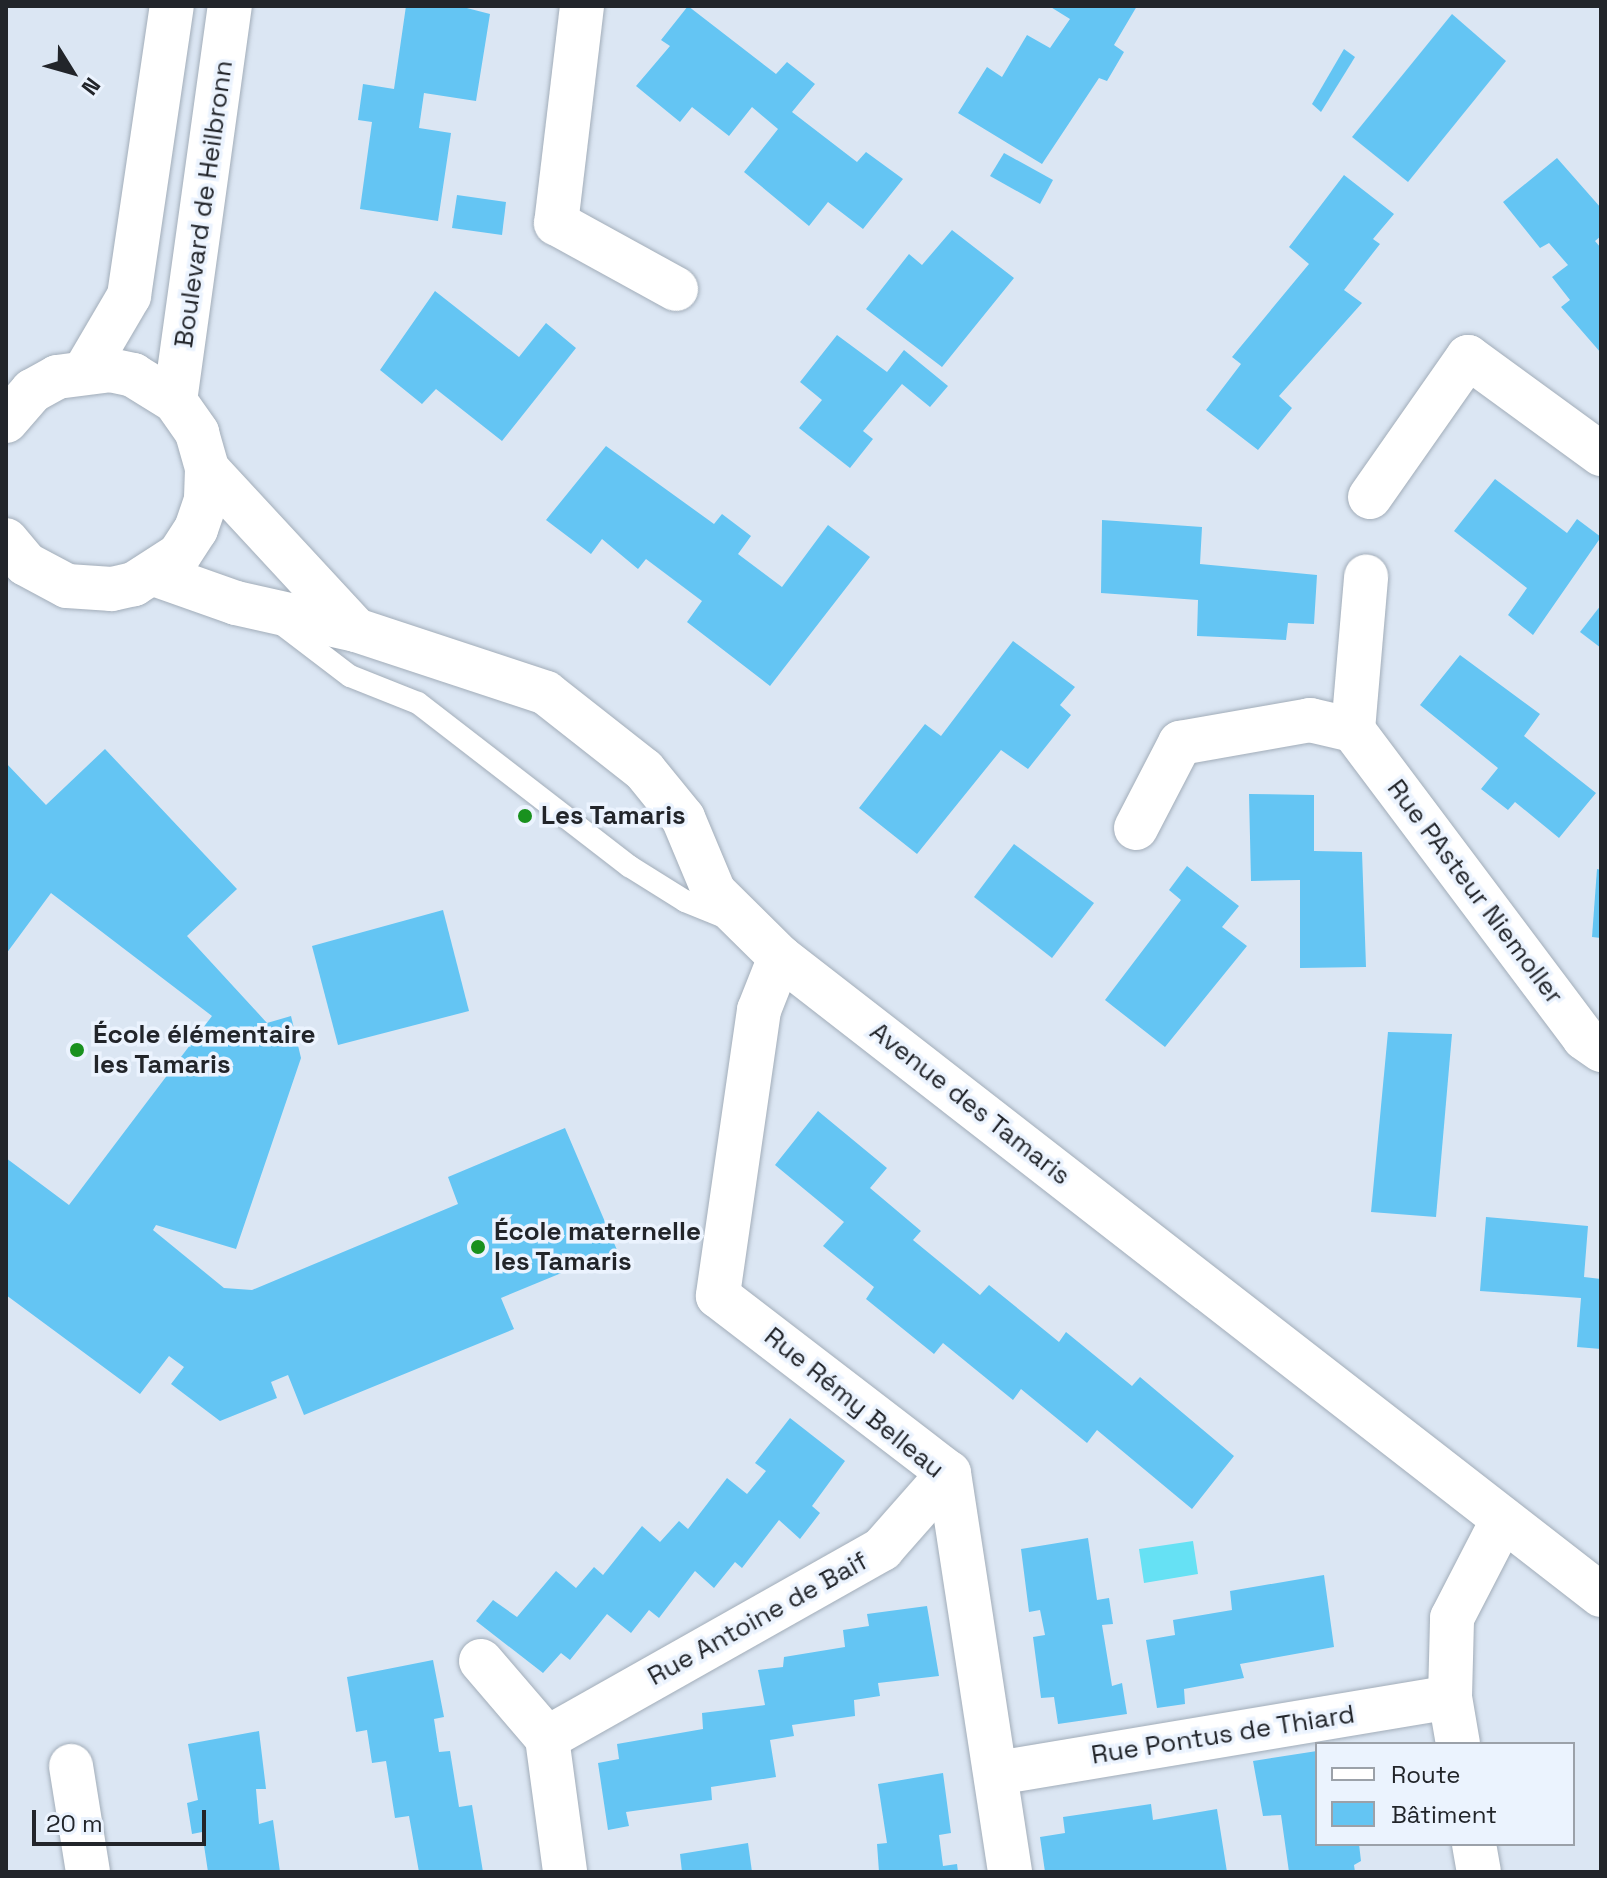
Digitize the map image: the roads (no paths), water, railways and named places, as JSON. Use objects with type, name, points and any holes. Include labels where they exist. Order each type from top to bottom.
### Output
[{"type":"street","points":[[85,371],[129,296],[172,6]]},
{"type":"street","name":"Boulevard de Heilbronn","points":[[175,401],[230,6]]},
{"type":"street","points":[[582,6],[556,223],[676,289]]},
{"type":"street","points":[[1370,497],[1468,357],[1601,454]]},
{"type":"street","points":[[6,421],[32,391],[85,371],[133,375],[175,401],[197,433],[207,469],[206,500],[196,529],[179,555],[154,574],[134,584],[89,589],[67,586],[13,554]]},
{"type":"street","name":"Avenue des Tamaris","points":[[207,469],[356,630]]},
{"type":"street","name":"Avenue des Tamaris","points":[[154,574],[262,609],[356,630],[546,693],[644,770],[683,818],[714,892],[743,924],[780,957],[1601,1595]]},
{"type":"street","points":[[1136,828],[1180,743],[1310,720],[1353,730],[1366,577]]},
{"type":"street","name":"Rue PAsteur Niemoller","points":[[1353,730],[1584,1038],[1601,1050]]},
{"type":"street","name":"Rue Rémy Belleau","points":[[780,957],[759,1010],[718,1296],[949,1473],[1010,1872]]},
{"type":"street","name":"Rue Antoine de Baif","points":[[547,1738],[882,1549],[949,1473]]},
{"type":"street","points":[[1458,1742],[1450,1697],[1452,1618],[1503,1519]]},
{"type":"street","points":[[481,1661],[547,1738],[565,1872]]},
{"type":"street","name":"Rue Pontus de Thiard","points":[[997,1773],[1450,1697]]},
{"type":"street","points":[[71,1766],[88,1872]]},
{"type":"street","points":[[1474,1846],[1479,1872]]},
{"type":"lane","points":[[262,609],[350,676],[418,703],[629,866],[685,901],[743,924]]},
{"type":"water","points":[[1193,1541],[1198,1574],[1144,1583],[1139,1549]]},
{"type":"place","name":"Les Tamaris","points":[[525,816]]},
{"type":"place","name":"École élémentaire les Tamaris","points":[[77,1050]]},
{"type":"place","name":"École maternelle les Tamaris","points":[[478,1247]]}]
